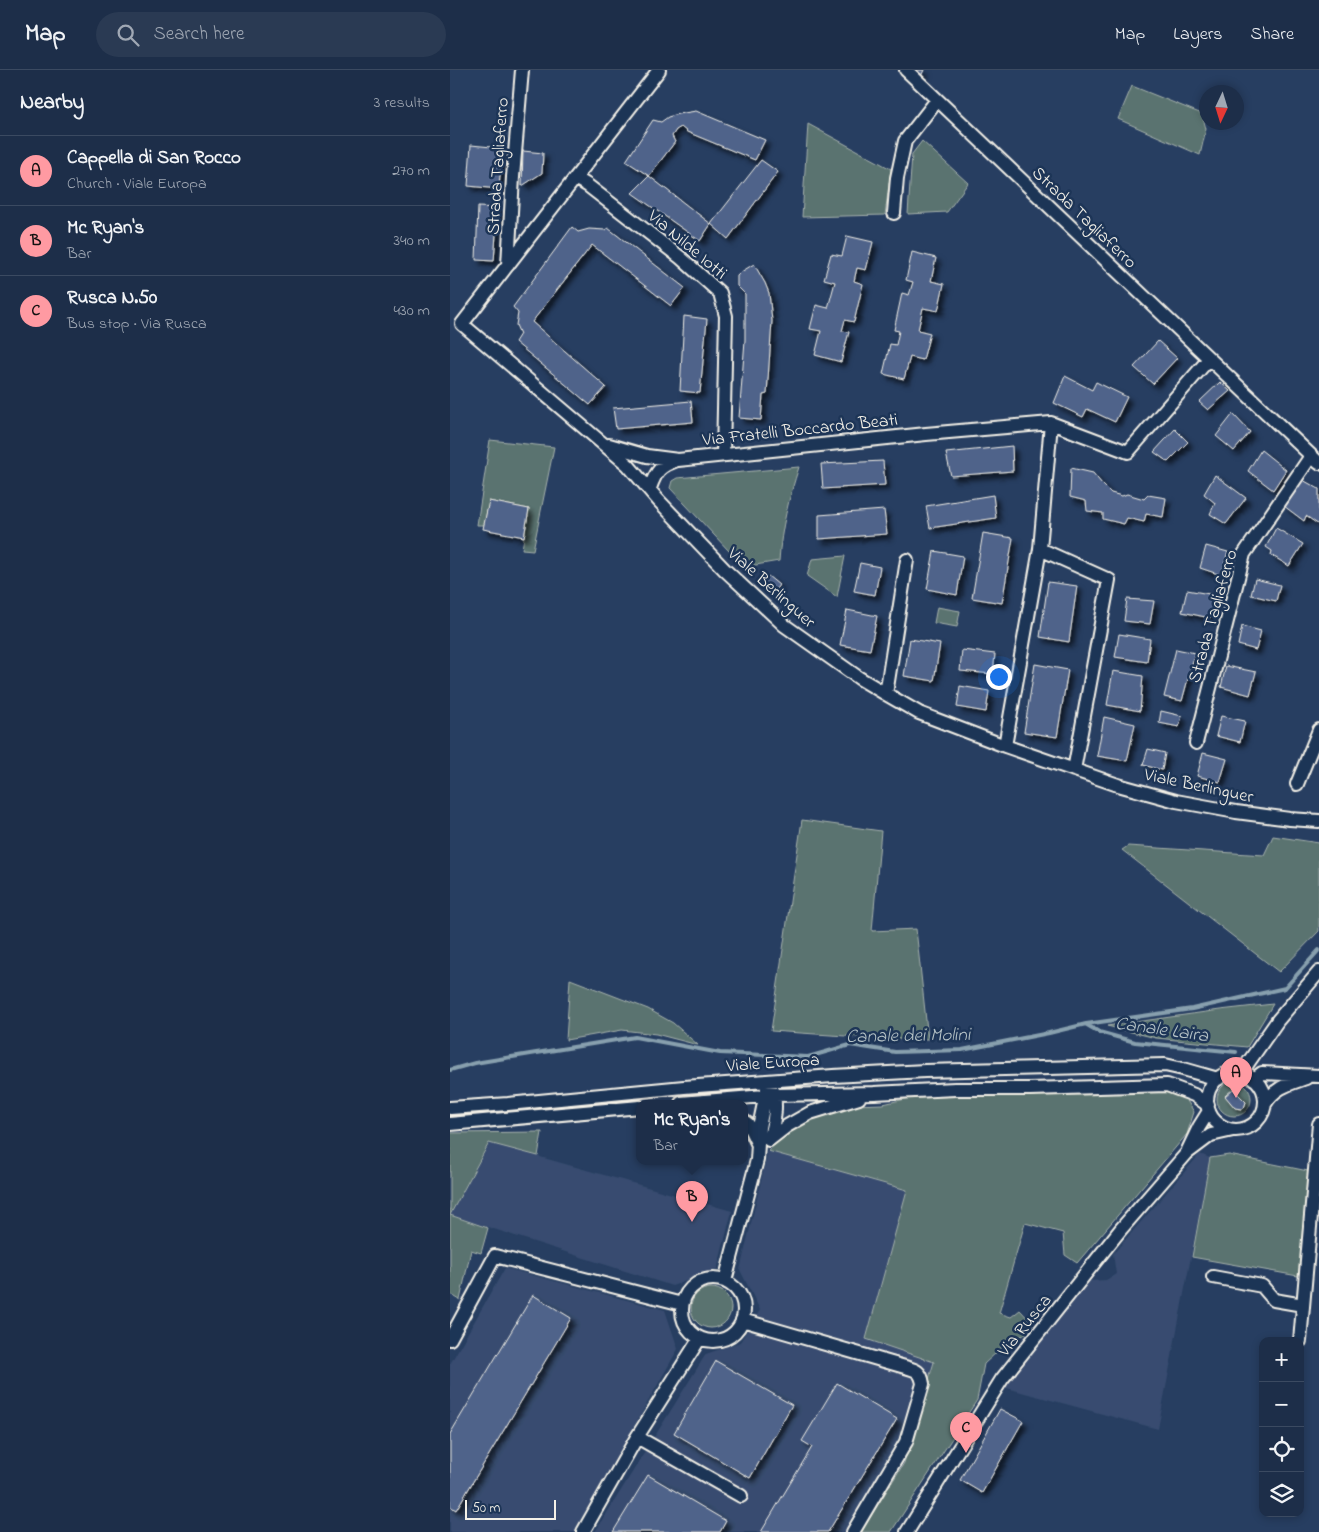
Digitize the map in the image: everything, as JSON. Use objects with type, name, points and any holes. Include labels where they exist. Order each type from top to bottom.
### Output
[{"type":"street","name":"Strada Tagliaferro","points":[[508,265],[522,70]]},
{"type":"street","name":"Strada Tagliaferro","points":[[906,70],[1315,460],[1244,554],[1196,743]]},
{"type":"street","points":[[647,456],[638,462],[633,470],[462,324],[657,72]]},
{"type":"street","points":[[894,213],[897,178],[905,141],[937,100]]},
{"type":"street","name":"Via Nilde Iotti","points":[[575,178],[587,185],[681,258],[720,293],[726,316],[723,455]]},
{"type":"street","points":[[1005,746],[1040,549],[1051,422],[1128,452],[1209,359]]},
{"type":"street","name":"Via Fratelli Boccardo Beati","points":[[633,470],[649,473],[660,469],[664,464],[678,460],[1051,422]]},
{"type":"street","name":"Via Fratelli Boccardo Beati","points":[[600,441],[616,448],[647,456],[678,460]]},
{"type":"street","points":[[650,488],[655,474],[660,469]]},
{"type":"street","name":"Viale Berlinguer","points":[[633,470],[659,501],[725,570],[784,625],[859,678],[919,713],[1074,770],[1118,785],[1176,801],[1244,813],[1319,821]]},
{"type":"street","points":[[1040,549],[1109,580],[1074,770]]},
{"type":"street","points":[[886,694],[907,560]]},
{"type":"street","points":[[1297,784],[1319,730]]},
{"type":"street","points":[[1241,1073],[1278,1020],[1319,972]]},
{"type":"street","name":"Viale Europa","points":[[450,1108],[770,1080],[925,1071],[1165,1066],[1218,1079]]},
{"type":"street","points":[[1265,1104],[1261,1086],[1254,1079],[1241,1073],[1225,1075],[1218,1079],[1208,1095],[1208,1108],[1218,1124],[1233,1130],[1242,1129],[1258,1120],[1271,1094],[1289,1083],[1316,1076]]},
{"type":"street","points":[[1254,1079],[1262,1073],[1316,1076]]},
{"type":"street","points":[[764,1142],[759,1127],[770,1095],[770,1080]]},
{"type":"street","name":"Viale Europa","points":[[719,1100],[770,1095],[874,1094],[955,1089],[1167,1085],[1194,1094],[1208,1108]]},
{"type":"street","points":[[725,1282],[757,1160],[764,1142],[810,1113],[874,1094]]},
{"type":"street","points":[[450,1124],[636,1107]]},
{"type":"street","name":"Via Rusca","points":[[1187,1153],[1208,1108]]},
{"type":"street","points":[[748,1124],[764,1142]]},
{"type":"street","points":[[1300,1337],[1319,1124]]},
{"type":"street","name":"Via Rusca","points":[[907,1532],[1002,1379],[1121,1229],[1187,1153],[1211,1135],[1233,1130]]},
{"type":"street","points":[[450,1339],[496,1256],[682,1304]]},
{"type":"street","points":[[1213,1277],[1262,1286],[1274,1300],[1303,1305]]},
{"type":"street","points":[[707,1279],[725,1282],[733,1286],[743,1302],[744,1311],[738,1329],[730,1336],[720,1340],[710,1341],[700,1338],[691,1332],[685,1324],[682,1304],[685,1295],[698,1282],[707,1279]]},
{"type":"street","points":[[742,1320],[910,1369],[922,1376],[923,1384],[906,1442],[854,1532]]},
{"type":"street","points":[[583,1532],[637,1436],[700,1338]]},
{"type":"street","points":[[637,1436],[741,1496]]},
{"type":"shaded area","points":[[490,1143],[732,1211],[717,1270],[672,1286],[450,1215]]},
{"type":"shaded area","points":[[768,1151],[907,1190],[866,1339],[934,1361],[904,1463],[861,1532],[595,1532],[706,1354],[740,1342],[760,1310],[740,1270]]},
{"type":"shaded area","points":[[1200,1154],[1210,1158],[1158,1429],[1003,1387],[1089,1281],[1106,1280],[1116,1274],[1113,1254]]},
{"type":"shaded area","points":[[505,1268],[665,1310],[678,1349],[574,1532],[450,1532],[450,1364]]},
{"type":"green space","points":[[1132,86],[1199,113],[1199,130],[1206,130],[1200,155],[1118,119]]},
{"type":"green space","points":[[808,124],[891,169],[885,215],[802,217]]},
{"type":"green space","points":[[922,141],[968,183],[947,212],[908,214],[912,154]]},
{"type":"green space","points":[[490,440],[554,447],[533,550],[522,549],[529,509],[489,501],[484,525],[477,525]]},
{"type":"green space","points":[[799,467],[786,513],[779,561],[744,567],[670,488],[672,481],[677,478]]},
{"type":"green space","points":[[845,556],[837,597],[807,576],[812,559]]},
{"type":"green space","points":[[937,607],[960,611],[957,627],[934,623]]},
{"type":"green space","points":[[802,820],[881,831],[872,931],[916,929],[928,1039],[890,1039],[771,1031]]},
{"type":"green space","points":[[1273,836],[1319,843],[1319,931],[1279,972],[1122,850],[1128,846],[1264,855]]},
{"type":"green space","points":[[570,979],[648,1009],[673,1023],[698,1045],[656,1034],[622,1030],[566,1040]]},
{"type":"green space","points":[[1273,1004],[1247,1047],[1156,1038],[1107,1026],[1220,1010]]},
{"type":"green space","points":[[1234,1082],[1241,1083],[1246,1087],[1250,1092],[1250,1106],[1246,1111],[1241,1115],[1234,1116],[1227,1115],[1222,1111],[1218,1106],[1217,1099],[1218,1092],[1222,1087],[1227,1083]]},
{"type":"green space","points":[[1167,1090],[1186,1099],[1194,1112],[1187,1134],[1077,1263],[1065,1255],[1063,1233],[1025,1223],[999,1313],[1011,1317],[1020,1310],[1033,1324],[1024,1335],[1010,1340],[984,1364],[977,1400],[891,1532],[861,1532],[904,1463],[934,1362],[866,1339],[907,1190],[768,1151],[787,1133],[813,1118],[854,1105],[883,1104],[919,1096]]},
{"type":"green space","points":[[542,1132],[538,1156],[489,1143],[450,1215],[450,1133]]},
{"type":"green space","points":[[1229,1155],[1308,1171],[1303,1245],[1298,1276],[1192,1257],[1210,1158]]},
{"type":"green space","points":[[450,1215],[488,1228],[481,1253],[471,1250],[460,1300],[450,1294]]},
{"type":"green space","points":[[715,1288],[722,1291],[728,1297],[731,1308],[730,1316],[722,1325],[715,1328],[707,1328],[700,1325],[692,1316],[691,1304],[694,1297],[703,1289]]},
{"type":"building","points":[[913,70],[924,70],[921,76]]},
{"type":"building","points":[[696,111],[765,140],[755,160],[687,132],[681,127],[672,136],[675,142],[649,176],[626,161],[653,120],[661,122],[668,117]]},
{"type":"building","points":[[471,145],[502,148],[499,189],[468,186]]},
{"type":"building","points":[[523,151],[543,153],[542,173],[522,186]]},
{"type":"building","points":[[761,160],[778,172],[728,239],[711,224]]},
{"type":"building","points":[[649,176],[711,224],[700,241],[632,193]]},
{"type":"building","points":[[478,207],[498,208],[494,261],[476,260]]},
{"type":"building","points":[[572,227],[578,232],[589,229],[605,230],[608,228],[685,288],[671,306],[592,245],[532,322],[606,387],[590,405],[515,342],[520,334],[516,325],[518,313],[513,307]]},
{"type":"building","points":[[847,236],[873,242],[866,270],[857,268],[854,281],[863,284],[854,322],[845,320],[842,331],[849,332],[841,362],[815,355],[821,331],[810,329],[816,305],[828,308],[835,282],[824,279],[831,254],[842,256]]},
{"type":"building","points":[[912,252],[936,258],[931,281],[944,284],[938,311],[923,308],[918,330],[930,333],[923,360],[910,357],[904,379],[883,374],[890,344],[896,345],[899,331],[894,330],[902,293],[909,295],[913,282],[906,280]]},
{"type":"building","points":[[754,264],[769,293],[772,321],[767,394],[763,395],[761,420],[739,418],[745,340],[745,294],[737,286],[737,276]]},
{"type":"building","points":[[684,316],[707,319],[700,393],[680,391]]},
{"type":"building","points":[[1158,341],[1177,358],[1153,384],[1134,367]]},
{"type":"building","points":[[1065,376],[1092,390],[1096,382],[1127,397],[1115,422],[1087,409],[1083,417],[1054,403]]},
{"type":"building","points":[[1220,382],[1230,391],[1208,410],[1199,402]]},
{"type":"building","points":[[691,401],[693,422],[616,429],[613,408]]},
{"type":"building","points":[[1233,414],[1250,432],[1234,451],[1216,436]]},
{"type":"building","points":[[1175,429],[1188,442],[1168,462],[1154,452]]},
{"type":"building","points":[[1012,446],[1013,471],[951,476],[946,453]]},
{"type":"building","points":[[1261,450],[1286,470],[1273,490],[1248,471]]},
{"type":"building","points":[[883,461],[885,485],[823,489],[821,464]]},
{"type":"building","points":[[1071,468],[1093,473],[1111,493],[1122,496],[1127,494],[1144,499],[1148,495],[1166,498],[1163,517],[1146,514],[1144,522],[1127,518],[1124,524],[1103,519],[1103,513],[1087,511],[1086,501],[1070,497]]},
{"type":"building","points":[[1215,475],[1246,498],[1226,524],[1210,514],[1215,503],[1204,494]]},
{"type":"building","points":[[1301,479],[1319,489],[1319,525],[1306,516],[1304,521],[1284,506]]},
{"type":"building","points":[[993,495],[996,518],[930,528],[926,506]]},
{"type":"building","points":[[489,501],[529,509],[524,537],[483,529]]},
{"type":"building","points":[[884,510],[887,534],[819,539],[819,515]]},
{"type":"building","points":[[1276,528],[1303,544],[1289,566],[1271,555],[1272,551],[1266,547]]},
{"type":"building","points":[[983,533],[1013,538],[1002,603],[972,598]]},
{"type":"building","points":[[1206,546],[1228,552],[1221,575],[1200,568]]},
{"type":"building","points":[[934,551],[963,556],[957,595],[927,589]]},
{"type":"building","points":[[860,563],[880,567],[875,595],[854,591]]},
{"type":"building","points":[[768,576],[779,585],[774,592],[762,583]]},
{"type":"building","points":[[1255,579],[1280,585],[1276,601],[1251,595]]},
{"type":"building","points":[[1048,582],[1077,586],[1069,642],[1040,637]]},
{"type":"building","points":[[1187,590],[1215,595],[1210,618],[1182,612]]},
{"type":"building","points":[[1127,599],[1154,601],[1150,624],[1124,621]]},
{"type":"building","points":[[847,610],[877,616],[870,650],[840,645]]},
{"type":"building","points":[[1242,626],[1261,631],[1256,650],[1238,645]]},
{"type":"building","points":[[1119,634],[1150,639],[1147,662],[1115,657]]},
{"type":"building","points":[[910,639],[940,644],[934,681],[904,676]]},
{"type":"building","points":[[1176,649],[1195,653],[1182,701],[1164,697]]},
{"type":"building","points":[[962,650],[995,654],[993,674],[960,671]]},
{"type":"building","points":[[1035,664],[1068,670],[1057,737],[1024,732]]},
{"type":"building","points":[[1226,666],[1256,672],[1250,695],[1221,687]]},
{"type":"building","points":[[1113,671],[1143,676],[1140,711],[1107,705]]},
{"type":"building","points":[[960,686],[989,691],[986,712],[957,707]]},
{"type":"building","points":[[1161,711],[1182,716],[1179,727],[1159,723]]},
{"type":"building","points":[[1221,716],[1245,721],[1240,742],[1216,736]]},
{"type":"building","points":[[1104,717],[1135,724],[1127,761],[1097,756]]},
{"type":"building","points":[[1148,749],[1165,753],[1162,770],[1143,765]]},
{"type":"building","points":[[1203,753],[1227,759],[1220,782],[1197,776]]},
{"type":"building","points":[[1233,1089],[1246,1102],[1244,1108],[1235,1108],[1225,1096]]},
{"type":"building","points":[[533,1295],[571,1318],[456,1510],[450,1506],[450,1434]]},
{"type":"building","points":[[716,1361],[792,1405],[750,1478],[674,1433]]},
{"type":"building","points":[[837,1383],[897,1419],[828,1532],[761,1532],[812,1447],[802,1441]]},
{"type":"building","points":[[1000,1409],[1023,1421],[982,1493],[960,1480]]},
{"type":"building","points":[[648,1475],[726,1521],[720,1532],[613,1532]]},
{"type":"waterway","name":"Canale dei Molini","points":[[450,1070],[475,1063],[635,1037],[720,1053],[808,1057],[850,1045],[895,1052],[962,1050],[1086,1024],[1192,1009],[1285,988],[1319,950]]},
{"type":"waterway","name":"Canale Laira","points":[[1087,1025],[1099,1032],[1135,1042],[1236,1052]]},
{"type":"place","name":"Cappella di San Rocco","points":[[1236,1098]]},
{"type":"place","name":"Mc Ryan's","points":[[692,1222]]},
{"type":"place","name":"Rusca N.50","points":[[966,1453]]}]
